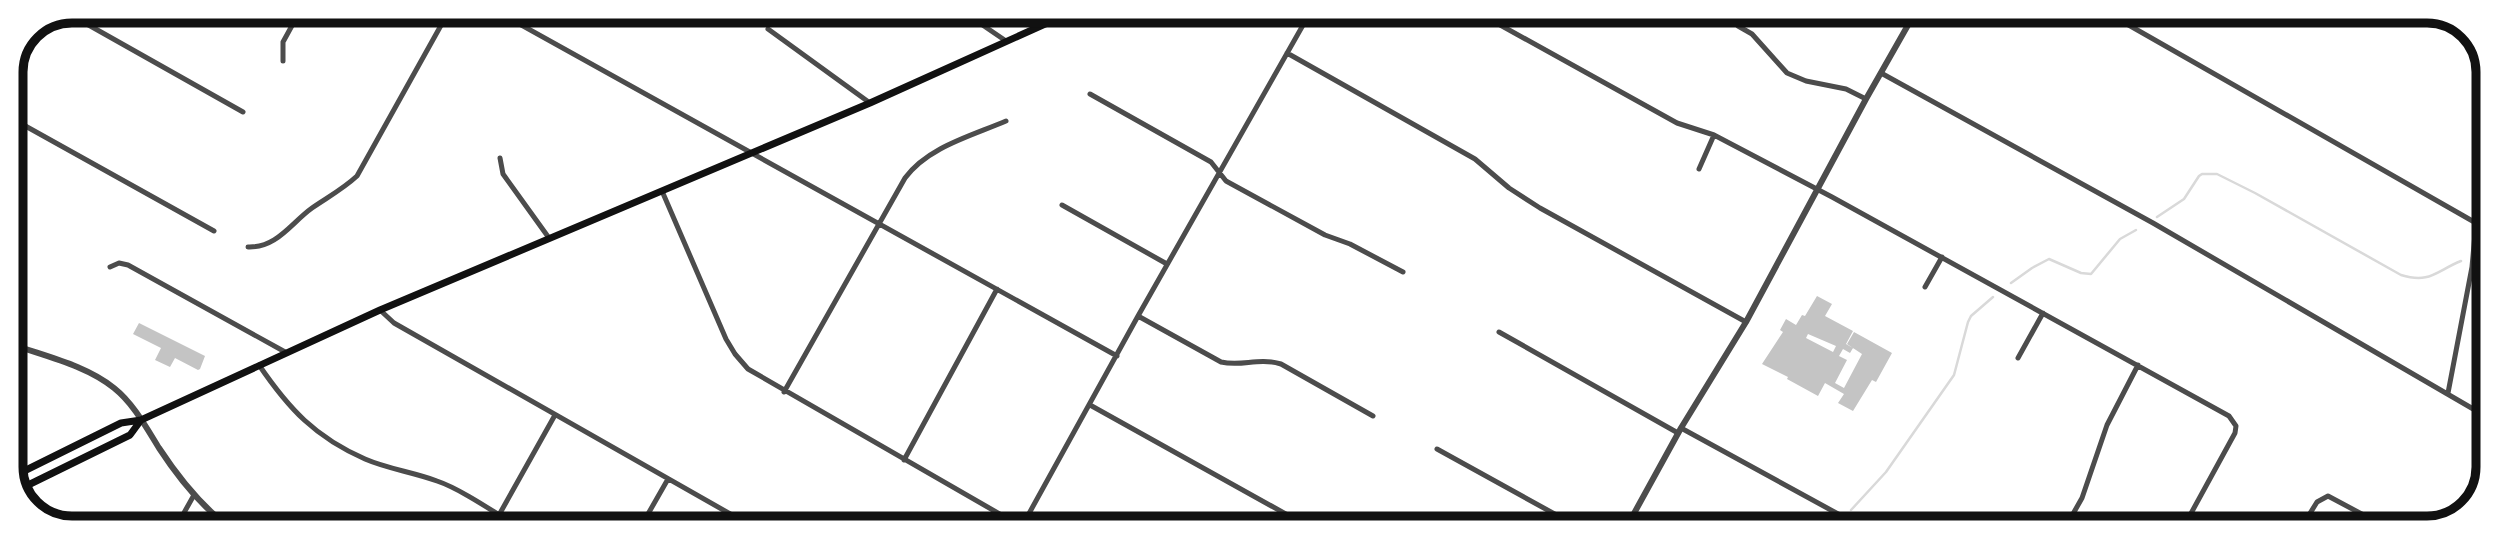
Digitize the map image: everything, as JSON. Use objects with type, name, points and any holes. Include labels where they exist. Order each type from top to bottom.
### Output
[{"type":"main road","points":[[23,472],[121,424],[141,421],[380,310],[870,103],[1047,23]]},
{"type":"main road","points":[[27,486],[130,435],[141,421]]},
{"type":"street","points":[[85,23],[243,112]]},
{"type":"street","points":[[284,61],[283,43],[294,23]]},
{"type":"street","points":[[248,247],[259,247],[288,231],[312,208],[340,191],[357,176],[442,23]]},
{"type":"street","points":[[518,23],[1117,356]]},
{"type":"street","points":[[980,23],[1006,41]]},
{"type":"street","points":[[1029,516],[1167,264],[1304,23]]},
{"type":"street","points":[[1497,23],[1677,123],[1714,135],[1817,189],[2229,416],[2236,426],[2235,433],[2190,516]]},
{"type":"street","points":[[1632,516],[1679,430],[1745,322],[1909,23]]},
{"type":"street","points":[[2125,23],[2476,223],[2472,267],[2448,393]]},
{"type":"street","points":[[1738,26],[1752,34],[1787,74],[1806,81],[1846,89],[1866,99]]},
{"type":"street","points":[[768,29],[870,103]]},
{"type":"street","points":[[1287,53],[1475,159],[1509,188],[1540,208],[1745,322]]},
{"type":"street","points":[[1881,73],[2153,223],[2476,410]]},
{"type":"street","points":[[1090,94],[1210,162],[1226,181],[1325,235],[1359,248],[1403,272]]},
{"type":"street","points":[[785,391],[879,222],[915,164],[930,154],[1006,121]]},
{"type":"street","points":[[23,125],[214,231]]},
{"type":"street","points":[[1699,169],[1714,135]]},
{"type":"street","points":[[500,159],[503,174],[550,238]]},
{"type":"street","points":[[662,191],[726,339],[748,369],[1001,516]]},
{"type":"street","points":[[1062,205],[1167,264]]},
{"type":"street","points":[[1925,287],[1942,257]]},
{"type":"street","points":[[110,267],[119,263],[128,265],[287,353]]},
{"type":"street","points":[[904,460],[997,289]]},
{"type":"street","points":[[380,310],[394,323],[734,516]]},
{"type":"street","points":[[2018,358],[2043,313]]},
{"type":"street","points":[[1138,316],[1221,362],[1230,364],[1267,360],[1281,364],[1373,416]]},
{"type":"street","points":[[1499,332],[1843,516]]},
{"type":"street","points":[[23,349],[80,370],[114,387],[127,400],[194,495],[217,516]]},
{"type":"street","points":[[259,365],[294,412],[312,428],[342,447],[366,460],[438,481],[499,515],[555,415]]},
{"type":"street","points":[[2072,516],[2082,498],[2107,425],[2138,365]]},
{"type":"street","points":[[1090,405],[1289,516]]},
{"type":"street","points":[[1437,449],[1558,516]]},
{"type":"street","points":[[647,516],[668,479]]},
{"type":"street","points":[[182,516],[194,495]]},
{"type":"street","points":[[2309,516],[2320,498],[2331,497],[2366,516]]},
{"type":"building","points":[[1817,296],[1832,304],[1825,316],[1853,331],[1846,344],[1853,348],[1847,344],[1854,332],[1892,353],[1876,382],[1872,380],[1853,411],[1838,403],[1844,394],[1825,383],[1818,396],[1762,364],[1783,332],[1780,330],[1786,319],[1796,325],[1802,315],[1805,316]],"holes":[[[1808,334],[1836,346],[1833,352],[1806,338]],[[1853,348],[1862,354],[1844,388],[1835,383],[1847,360],[1839,356],[1843,349],[1850,353]]]},
{"type":"building","points":[[139,323],[205,356],[200,369],[175,358],[170,367],[155,360],[161,348],[133,334]]},
{"type":"waterway","points":[[2157,217],[2184,199],[2199,176],[2217,174],[2401,275],[2426,277],[2461,261]]},
{"type":"waterway","points":[[2011,283],[2049,259],[2081,273],[2091,274],[2120,239],[2136,230]]},
{"type":"waterway","points":[[1851,510],[1886,472],[1954,375],[1968,322],[1971,316],[1993,297]]}]
